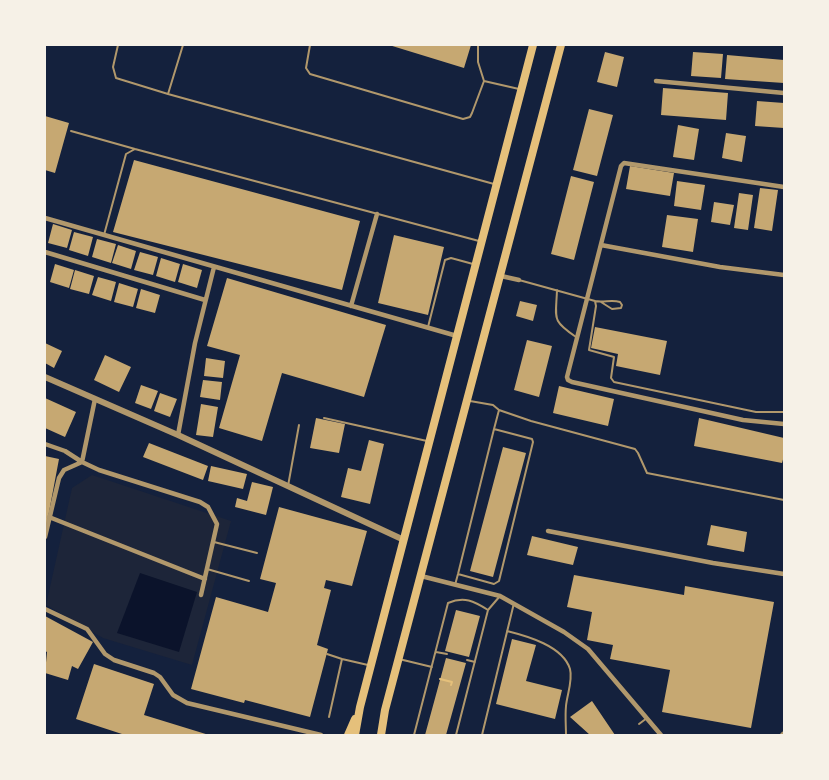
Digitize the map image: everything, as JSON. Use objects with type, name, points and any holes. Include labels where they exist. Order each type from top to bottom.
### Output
[{"type":"main road","points":[[355,735],[360,707],[533,45]]},
{"type":"main road","points":[[381,735],[385,710],[561,45]]},
{"type":"main road","points":[[348,735],[360,707]]},
{"type":"main road","points":[[375,735],[385,710]]},
{"type":"street","points":[[656,81],[784,93]]},
{"type":"street","points":[[784,187],[624,163],[621,165],[567,377],[568,380],[742,420],[784,423]]},
{"type":"street","points":[[351,306],[378,214]]},
{"type":"street","points":[[45,218],[457,336]]},
{"type":"street","points":[[601,245],[720,267],[784,274]]},
{"type":"street","points":[[45,252],[205,300]]},
{"type":"street","points":[[178,435],[190,367],[214,267]]},
{"type":"street","points":[[501,276],[519,280]]},
{"type":"street","points":[[45,377],[178,435],[404,540]]},
{"type":"street","points":[[82,462],[95,399]]},
{"type":"street","points":[[45,444],[65,451],[99,470],[200,502],[208,507],[218,524],[201,595]]},
{"type":"street","points":[[45,537],[59,478],[64,470],[82,462]]},
{"type":"street","points":[[49,517],[205,579]]},
{"type":"street","points":[[548,531],[713,563],[784,574]]},
{"type":"street","points":[[421,576],[500,596],[564,632],[588,649],[661,735]]},
{"type":"street","points":[[45,609],[87,629],[105,654],[114,660],[160,677],[179,699],[321,735]]},
{"type":"lane","points":[[118,45],[112,67],[116,78],[497,185]]},
{"type":"lane","points":[[168,94],[183,45]]},
{"type":"lane","points":[[310,45],[306,68],[310,74],[463,120],[470,117],[484,81],[478,62],[478,45]]},
{"type":"lane","points":[[484,81],[521,90]]},
{"type":"lane","points":[[71,131],[482,242]]},
{"type":"lane","points":[[104,235],[126,154],[135,149]]},
{"type":"lane","points":[[428,328],[445,260],[451,258],[476,264]]},
{"type":"lane","points":[[519,280],[588,298],[616,309],[621,308],[622,305],[612,300],[601,302]]},
{"type":"lane","points":[[557,290],[556,320],[578,339]]},
{"type":"lane","points":[[595,301],[589,350],[614,357],[611,378],[614,382],[756,412],[784,412]]},
{"type":"lane","points":[[468,400],[493,405],[531,422],[634,449],[647,473],[784,500]]},
{"type":"lane","points":[[455,585],[500,410]]},
{"type":"lane","points":[[324,418],[430,441]]},
{"type":"lane","points":[[288,486],[299,425]]},
{"type":"lane","points":[[458,574],[494,584],[499,581],[533,442],[530,437],[494,429]]},
{"type":"lane","points":[[214,542],[257,552]]},
{"type":"lane","points":[[207,569],[249,581]]},
{"type":"lane","points":[[456,735],[488,610],[500,596]]},
{"type":"lane","points":[[414,735],[448,603],[459,598],[478,603],[488,610]]},
{"type":"lane","points":[[483,735],[514,603]]},
{"type":"lane","points":[[507,631],[539,640],[563,658],[569,666],[571,676],[566,708],[566,735]]},
{"type":"lane","points":[[436,652],[447,654]]},
{"type":"lane","points":[[327,654],[371,666]]},
{"type":"lane","points":[[399,658],[432,667]]},
{"type":"lane","points":[[328,717],[342,659]]},
{"type":"lane","points":[[467,660],[475,662]]},
{"type":"lane","points":[[639,724],[647,718]]},
{"type":"path","points":[[440,679],[452,682],[451,685]]},
{"type":"shaded area","points":[[92,475],[231,521],[192,665],[103,638],[46,605],[72,488]]},
{"type":"shaded area","points":[[140,573],[197,592],[179,652],[117,633]]},
{"type":"building","points":[[389,45],[471,45],[464,68]]},
{"type":"building","points":[[605,52],[624,57],[617,87],[597,82]]},
{"type":"building","points":[[693,52],[723,54],[721,78],[691,76]]},
{"type":"building","points":[[727,55],[784,60],[784,83],[725,79]]},
{"type":"building","points":[[663,88],[728,93],[726,120],[661,115]]},
{"type":"building","points":[[757,101],[784,103],[784,128],[755,126]]},
{"type":"building","points":[[589,109],[613,115],[597,176],[573,170]]},
{"type":"building","points":[[45,116],[69,123],[55,173],[45,170]]},
{"type":"building","points":[[678,125],[699,129],[694,160],[673,157]]},
{"type":"building","points":[[726,133],[746,136],[742,162],[722,158]]},
{"type":"building","points":[[134,160],[360,221],[342,290],[113,232]]},
{"type":"building","points":[[630,166],[674,173],[670,196],[626,189]]},
{"type":"building","points":[[571,176],[594,182],[574,260],[551,254]]},
{"type":"building","points":[[677,181],[705,185],[701,210],[674,206]]},
{"type":"building","points":[[760,188],[778,190],[772,231],[754,228]]},
{"type":"building","points":[[739,193],[753,195],[748,230],[734,228]]},
{"type":"building","points":[[714,202],[734,205],[730,225],[711,222]]},
{"type":"building","points":[[667,215],[698,219],[693,252],[662,247]]},
{"type":"building","points":[[53,224],[72,230],[67,248],[48,243]]},
{"type":"building","points":[[74,232],[93,237],[88,256],[69,250]]},
{"type":"building","points":[[394,235],[444,247],[428,315],[378,303]]},
{"type":"building","points":[[97,239],[116,244],[111,263],[92,257]]},
{"type":"building","points":[[118,245],[136,251],[131,269],[112,263]]},
{"type":"building","points":[[140,252],[158,257],[153,275],[134,270]]},
{"type":"building","points":[[161,258],[180,264],[175,282],[156,276]]},
{"type":"building","points":[[55,264],[74,270],[69,288],[50,282]]},
{"type":"building","points":[[183,264],[202,270],[197,288],[178,282]]},
{"type":"building","points":[[75,270],[94,276],[89,294],[70,289]]},
{"type":"building","points":[[98,277],[116,282],[111,301],[92,295]]},
{"type":"building","points":[[227,278],[386,325],[364,397],[282,373],[262,441],[219,428],[240,355],[207,346]]},
{"type":"building","points":[[119,283],[138,289],[133,307],[114,302]]},
{"type":"building","points":[[141,289],[160,295],[155,313],[136,308]]},
{"type":"building","points":[[520,301],[537,305],[533,321],[516,316]]},
{"type":"building","points":[[595,327],[667,341],[660,375],[616,366],[618,354],[591,348]]},
{"type":"building","points":[[527,340],[552,346],[539,397],[514,390]]},
{"type":"building","points":[[45,343],[62,351],[54,368],[45,363]]},
{"type":"building","points":[[105,355],[131,367],[119,392],[94,380]]},
{"type":"building","points":[[206,358],[225,361],[223,378],[204,376]]},
{"type":"building","points":[[203,380],[222,382],[220,400],[200,397]]},
{"type":"building","points":[[141,385],[158,391],[151,409],[135,403]]},
{"type":"building","points":[[559,386],[614,399],[608,426],[553,413]]},
{"type":"building","points":[[160,393],[177,399],[170,417],[154,411]]},
{"type":"building","points":[[45,398],[76,412],[65,437],[45,428]]},
{"type":"building","points":[[201,404],[218,407],[213,437],[196,435]]},
{"type":"building","points":[[316,418],[345,424],[339,453],[310,448]]},
{"type":"building","points":[[699,418],[784,438],[782,463],[694,446]]},
{"type":"building","points":[[369,440],[384,444],[370,504],[341,497],[348,468],[361,471]]},
{"type":"building","points":[[149,443],[208,466],[203,480],[143,457]]},
{"type":"building","points":[[503,447],[526,453],[493,577],[470,571]]},
{"type":"building","points":[[45,456],[59,459],[46,528],[45,528]]},
{"type":"building","points":[[211,466],[247,474],[243,489],[208,481]]},
{"type":"building","points":[[252,482],[273,487],[266,515],[235,507],[237,498],[247,501]]},
{"type":"building","points":[[279,507],[367,531],[352,586],[326,580],[324,588],[331,590],[317,645],[328,649],[310,717],[191,689],[216,597],[268,612],[276,583],[260,579]]},
{"type":"building","points":[[711,525],[747,532],[744,552],[707,545]]},
{"type":"building","points":[[532,536],[578,547],[573,565],[527,555]]},
{"type":"building","points":[[574,575],[684,595],[685,586],[774,602],[751,728],[662,712],[670,670],[610,659],[613,645],[587,640],[592,612],[567,607]]},
{"type":"building","points":[[456,610],[480,616],[469,657],[445,651]]},
{"type":"building","points":[[45,616],[93,642],[78,669],[72,666],[68,680],[45,673],[47,652],[45,651]]},
{"type":"building","points":[[512,639],[536,645],[526,681],[562,690],[555,719],[496,704]]},
{"type":"building","points":[[446,658],[466,663],[446,735],[425,735]]},
{"type":"building","points":[[94,664],[154,684],[144,715],[209,735],[125,735],[76,719]]},
{"type":"building","points":[[592,701],[615,735],[590,735],[570,717]]}]
